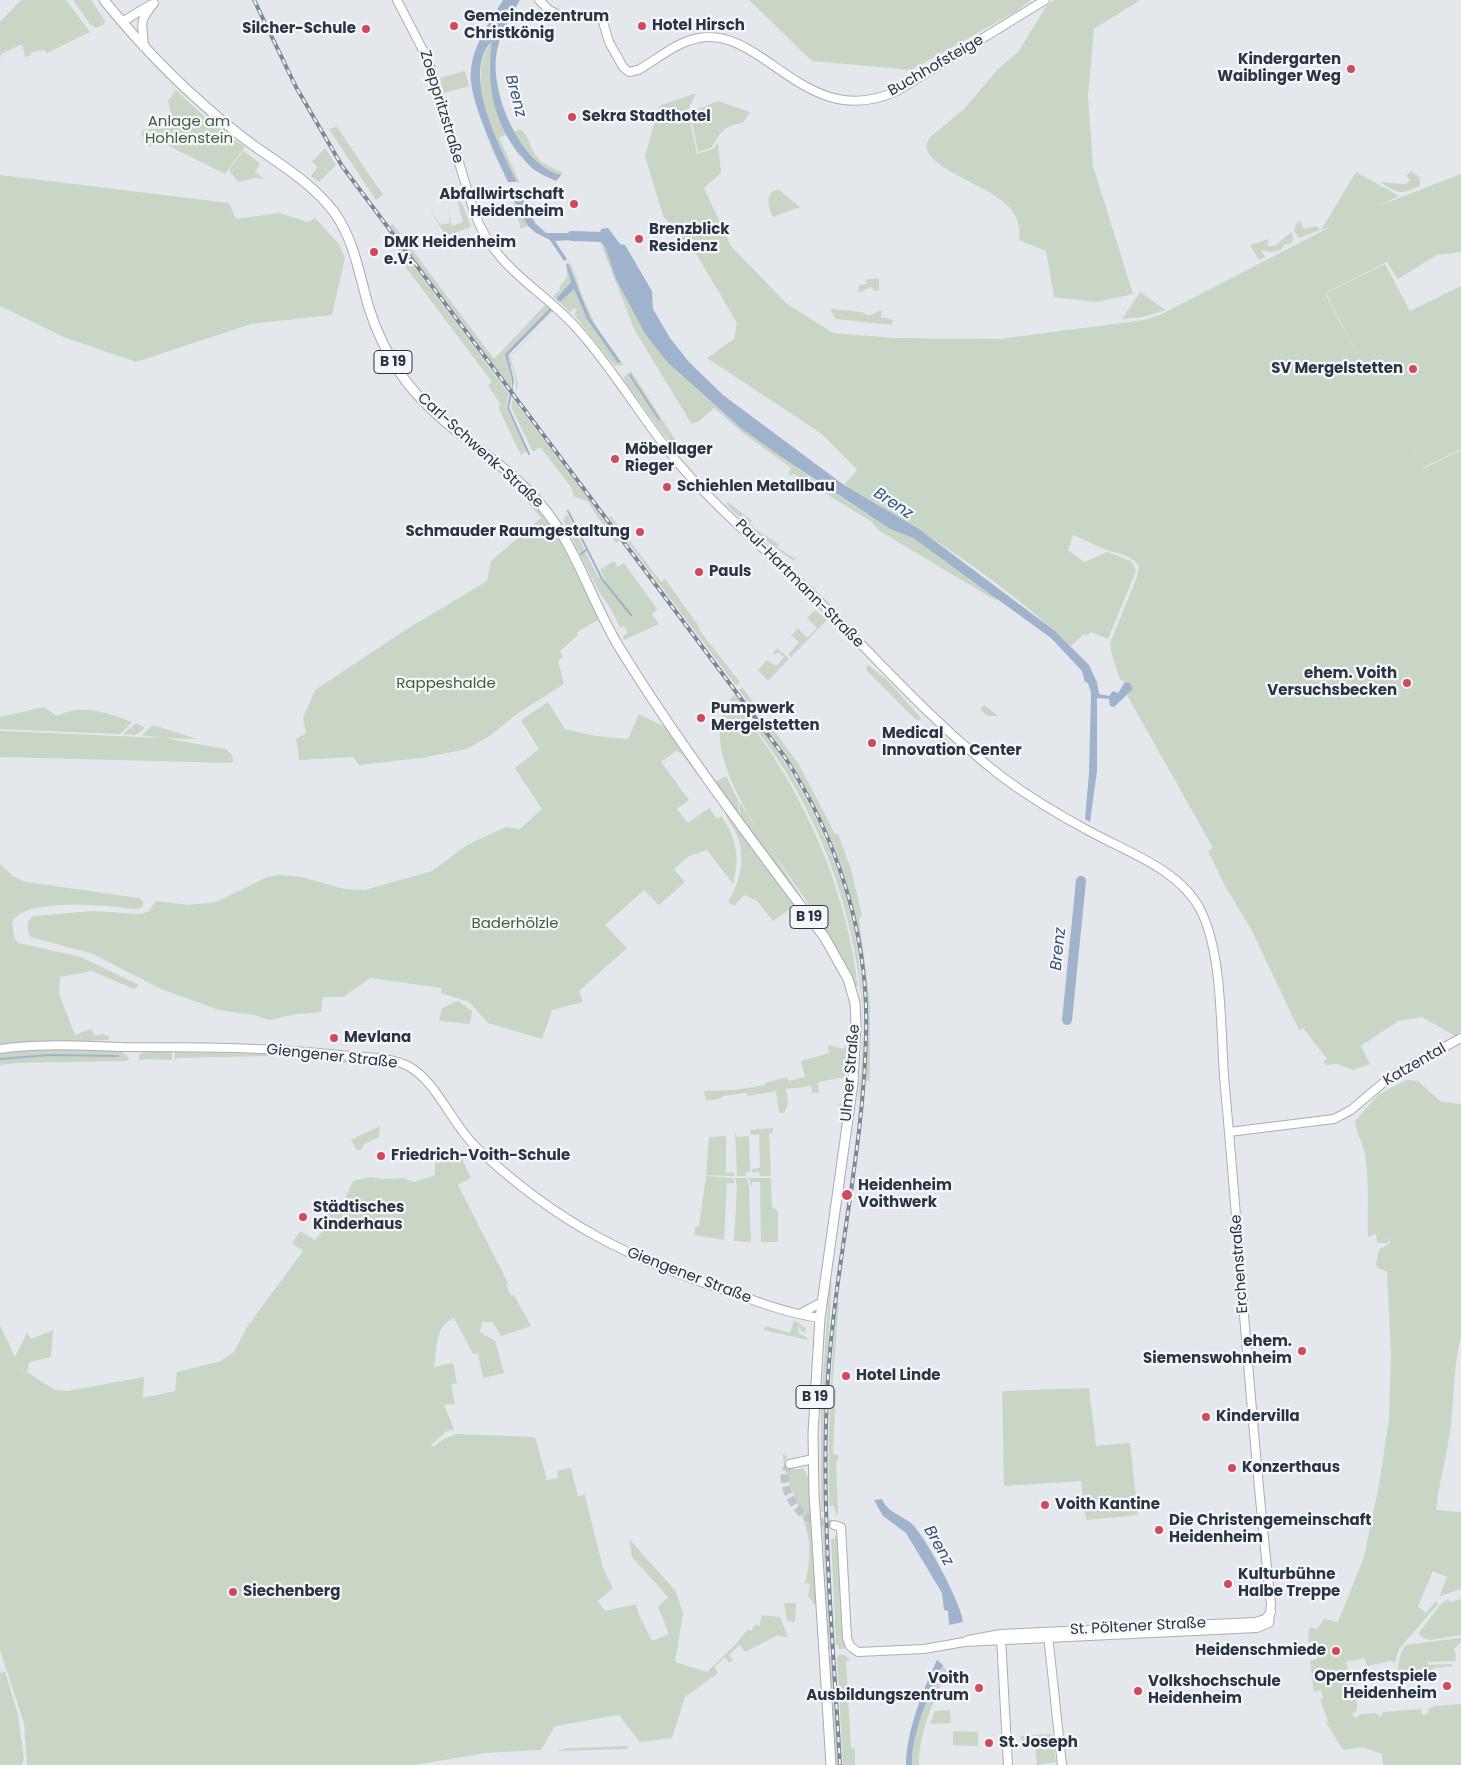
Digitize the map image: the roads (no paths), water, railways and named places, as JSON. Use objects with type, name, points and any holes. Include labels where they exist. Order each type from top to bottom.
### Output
[{"type":"main road","name":"B 19","points":[[104,0],[122,22]]},
{"type":"main road","name":"Zoeppritzstraße","points":[[397,0],[428,60],[466,189]]},
{"type":"main road","name":"Buchhofsteige","points":[[539,0],[549,10],[561,16],[570,18],[599,14],[603,19],[609,42],[623,67],[632,72],[686,42],[700,37],[714,37],[745,48],[802,86],[820,94],[853,99],[876,98],[896,91],[1045,0]]},
{"type":"main road","points":[[122,22],[156,1]]},
{"type":"main road","points":[[144,47],[141,26],[142,18],[156,1]]},
{"type":"main road","name":"Carl-Schwenk-Straße","points":[[122,22],[144,47],[209,111],[316,190],[344,228],[351,243],[369,309],[379,334],[401,374],[431,410],[517,480],[548,514],[569,547],[617,643],[674,733]]},
{"type":"main road","name":"Paul-Hartmann-Straße","points":[[466,189],[480,229],[495,252],[507,266],[554,305],[585,337],[636,409],[688,475],[816,599],[936,722],[969,751],[1022,792],[1177,881],[1191,894],[1201,910]]},
{"type":"main road","name":"Ulmer Straße","points":[[674,733],[832,947],[846,973],[852,992],[856,1025],[853,1077],[820,1318]]},
{"type":"main road","name":"Erchenstraße","points":[[1201,910],[1214,947],[1243,1318],[1271,1616]]},
{"type":"main road","name":"Katzental","points":[[1229,1132],[1324,1122],[1348,1113],[1390,1077],[1461,1038]]},
{"type":"main road","name":"Giengener Straße","points":[[0,1049],[56,1046],[270,1049],[400,1062],[412,1068],[425,1081],[460,1129],[481,1152],[532,1196],[580,1228],[633,1257],[667,1271],[800,1314],[820,1318]]},
{"type":"main road","points":[[800,1314],[822,1302]]},
{"type":"main road","name":"B 19","points":[[820,1318],[813,1459],[831,1765]]},
{"type":"main road","points":[[790,1464],[813,1459]]},
{"type":"main road","name":"St. Pöltener Straße","points":[[838,1526],[845,1628],[848,1642],[853,1648],[863,1652],[920,1649],[1001,1637],[1258,1628],[1265,1626],[1271,1616]]},
{"type":"main road","points":[[1048,1635],[1062,1765]]},
{"type":"main road","points":[[1001,1637],[1008,1765]]},
{"type":"water","points":[[503,0],[520,0],[502,35],[497,50],[496,73],[504,109],[521,143],[533,157],[546,168],[561,175],[556,181],[530,167],[517,151],[502,126],[493,99],[491,85],[490,56],[492,41],[483,55],[480,72],[482,91],[486,111],[517,182],[508,182],[490,142],[473,95],[471,69],[475,50]]},
{"type":"water","points":[[509,192],[520,193],[535,223],[546,233],[583,233],[588,239],[555,241],[567,259],[564,261],[550,240],[536,233],[528,226]]},
{"type":"water","points":[[608,228],[620,244],[625,245],[652,291],[653,309],[670,338],[689,362],[723,395],[844,485],[919,529],[1055,631],[1089,665],[1097,682],[1099,694],[1109,696],[1113,691],[1118,693],[1125,682],[1130,683],[1133,689],[1114,707],[1110,706],[1109,699],[1097,698],[1097,771],[1090,822],[1085,819],[1089,773],[1091,692],[1088,683],[1085,682],[1082,671],[1051,638],[913,538],[890,529],[742,429],[668,363],[645,334],[616,279],[605,247],[599,239],[601,229]]},
{"type":"water","points":[[568,263],[590,318],[621,362],[618,363],[587,319],[574,289],[560,302],[556,299],[571,282],[566,264]]},
{"type":"water","points":[[550,308],[552,310],[508,355],[514,381],[512,391],[512,380],[505,354]]},
{"type":"water","points":[[882,1499],[887,1507],[911,1523],[925,1541],[950,1586],[963,1622],[949,1625],[948,1611],[944,1610],[942,1593],[906,1533],[883,1516],[874,1500]]},
{"type":"water","points":[[937,1660],[943,1665],[932,1688],[918,1727],[912,1753],[912,1765],[906,1765],[912,1725],[926,1684]]},
{"type":"waterway","name":"Brenz","points":[[572,236],[604,237]]},
{"type":"waterway","points":[[630,375],[659,419]]},
{"type":"waterway","points":[[512,389],[508,408],[529,454]]},
{"type":"waterway","points":[[568,511],[602,579],[631,615]]},
{"type":"waterway","points":[[581,554],[587,549]]},
{"type":"waterway","name":"Brenz","points":[[1067,1020],[1081,881]]},
{"type":"waterway","points":[[0,1059],[49,1055],[118,1056]]},
{"type":"tunnel","points":[[790,1464],[786,1470],[785,1484],[795,1506],[808,1518],[834,1525]]},
{"type":"railway","points":[[254,0],[296,87],[342,166],[784,756],[820,820],[846,889],[862,961],[866,997],[866,1034],[860,1120],[832,1335],[826,1426],[828,1572],[840,1765]]},
{"type":"place","name":"Gemeindezentrum Christkönig","points":[[454,26]]},
{"type":"place","name":"Hotel Hirsch","points":[[642,26]]},
{"type":"place","name":"Silcher-Schule","points":[[366,29]]},
{"type":"place","name":"Kindergarten Waiblinger Weg","points":[[1351,69]]},
{"type":"place","name":"Sekra Stadthotel","points":[[572,117]]},
{"type":"place","name":"Abfallwirtschaft Heidenheim","points":[[574,204]]},
{"type":"place","name":"Brenzblick Residenz","points":[[639,239]]},
{"type":"place","name":"DMK Heidenheim e.V.","points":[[374,252]]},
{"type":"place","name":"SV Mergelstetten","points":[[1413,369]]},
{"type":"place","name":"Möbellager Rieger","points":[[615,459]]},
{"type":"place","name":"Schiehlen Metallbau","points":[[667,487]]},
{"type":"place","name":"Schmauder Raumgestaltung","points":[[640,532]]},
{"type":"place","name":"Pauls","points":[[699,572]]},
{"type":"place","name":"ehem. Voith Versuchsbecken","points":[[1407,683]]},
{"type":"place","name":"Pumpwerk Mergelstetten","points":[[701,718]]},
{"type":"place","name":"Medical Innovation Center","points":[[872,743]]},
{"type":"place","name":"Mevlana","points":[[334,1038]]},
{"type":"place","name":"Friedrich-Voith-Schule","points":[[381,1156]]},
{"type":"place","name":"Heidenheim Voithwerk","points":[[847,1195]]},
{"type":"place","name":"Städtisches Kinderhaus","points":[[303,1217]]},
{"type":"place","name":"ehem. Siemenswohnheim","points":[[1302,1351]]},
{"type":"place","name":"Hotel Linde","points":[[846,1376]]},
{"type":"place","name":"Kindervilla","points":[[1206,1417]]},
{"type":"place","name":"Konzerthaus","points":[[1232,1468]]},
{"type":"place","name":"Voith Kantine","points":[[1045,1505]]},
{"type":"place","name":"Die Christengemeinschaft Heidenheim","points":[[1159,1530]]},
{"type":"place","name":"Kulturbühne Halbe Treppe","points":[[1228,1584]]},
{"type":"place","name":"Siechenberg","points":[[233,1592]]},
{"type":"place","name":"Heidenschmiede","points":[[1336,1651]]},
{"type":"place","name":"Opernfestspiele Heidenheim","points":[[1447,1686]]},
{"type":"place","name":"Voith Ausbildungszentrum","points":[[979,1688]]},
{"type":"place","name":"Volkshochschule Heidenheim","points":[[1138,1691]]},
{"type":"place","name":"St. Joseph","points":[[989,1743]]},
{"type":"park label","name":"Anlage am Hohlenstein","points":[[189,130]]},
{"type":"park label","name":"Rappeshalde","points":[[446,684]]},
{"type":"park label","name":"Baderhölzle","points":[[515,924]]}]
